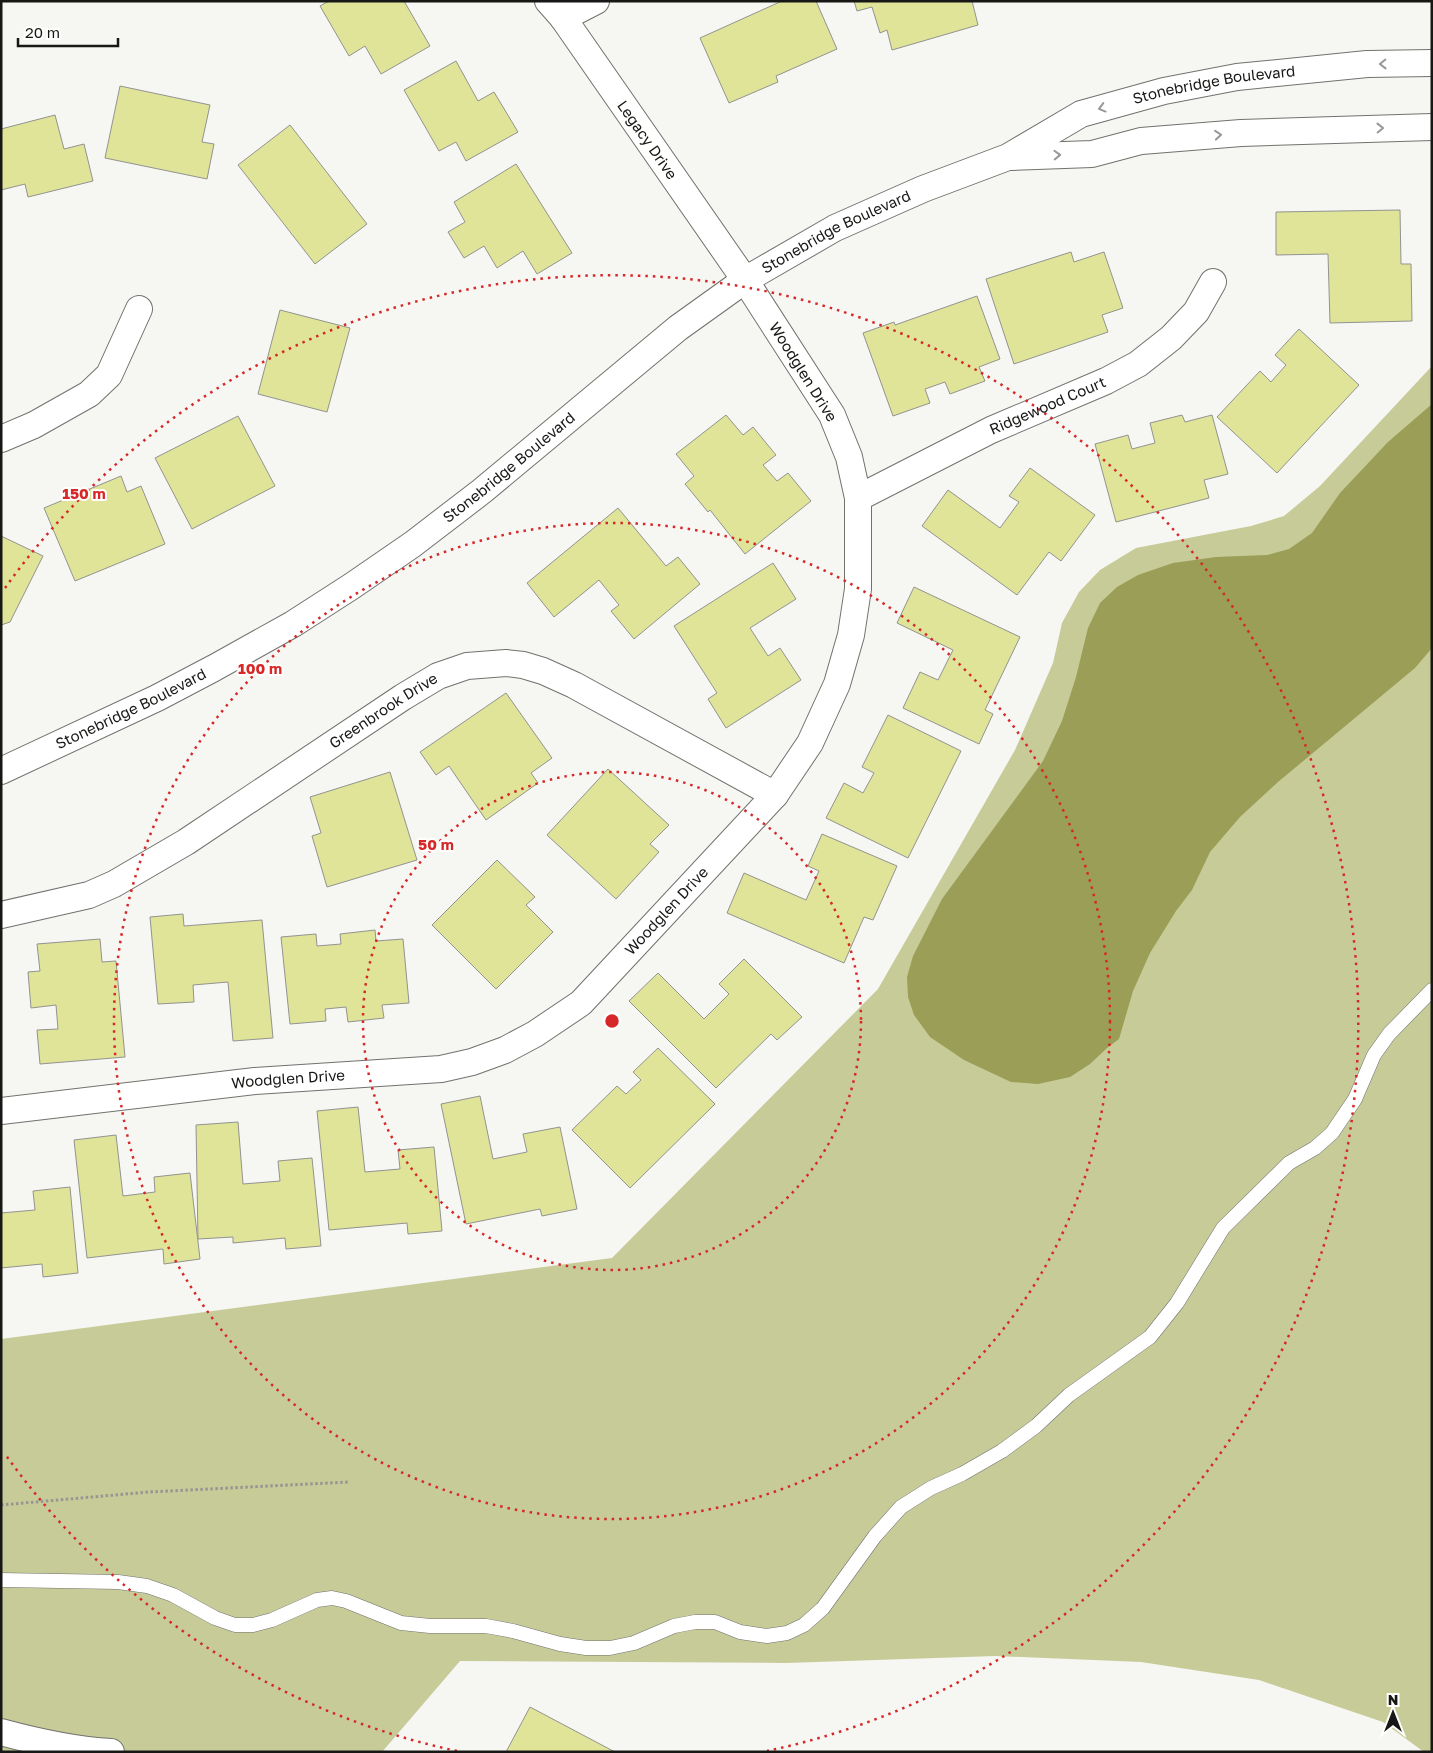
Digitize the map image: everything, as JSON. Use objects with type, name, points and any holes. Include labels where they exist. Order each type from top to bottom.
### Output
[{"type":"street","points":[[555,10],[596,1]]},
{"type":"street","name":"Legacy Drive","points":[[555,10],[745,280]]},
{"type":"street","name":"Stonebridge Boulevard","points":[[1,771],[157,698],[214,668],[293,624],[352,586],[413,544],[482,491],[678,328],[745,280],[835,228],[924,188],[1008,157],[1081,114],[1164,91],[1237,77],[1366,64],[1432,63]]},
{"type":"street","name":"Stonebridge Boulevard","points":[[1008,157],[1092,154],[1142,141],[1241,133],[1432,127]]},
{"type":"street","name":"Woodglen Drive","points":[[1,1111],[255,1081],[441,1069],[472,1062],[505,1050],[535,1034],[581,1003],[775,795],[810,743],[837,684],[851,635],[858,589],[858,498],[849,457],[832,415],[745,280]]},
{"type":"street","name":"Ridgewood Court","points":[[858,498],[991,430],[1106,382],[1138,364],[1171,338],[1196,312],[1214,282]]},
{"type":"street","points":[[1,440],[89,394],[108,375],[139,309]]},
{"type":"street","name":"Greenbrook Drive","points":[[1,915],[89,895],[114,884],[186,842],[403,696],[438,676],[467,666],[506,663],[523,665],[543,671],[775,795]]},
{"type":"street","points":[[1,1732],[50,1745],[87,1751],[111,1752]]},
{"type":"lane","points":[[1,1580],[118,1582],[147,1586],[173,1595],[215,1618],[235,1625],[253,1625],[272,1620],[317,1600],[332,1598],[346,1601],[401,1624],[486,1626],[513,1631],[560,1644],[586,1648],[610,1648],[634,1643],[674,1626],[695,1622],[715,1622],[740,1632],[767,1636],[787,1633],[804,1625],[823,1608],[875,1536],[901,1507],[930,1488],[962,1474],[1002,1451],[1036,1426],[1069,1395],[1150,1337],[1177,1303],[1223,1228],[1289,1163],[1315,1148],[1332,1133],[1355,1100],[1374,1055],[1389,1034],[1432,990]]},
{"type":"path","points":[[1,1505],[150,1492],[348,1482]]},
{"type":"shaded area","points":[[1432,366],[1432,1752],[1424,1752],[1383,1722],[1259,1680],[1141,1662],[995,1656],[786,1663],[460,1661],[382,1752],[1,1752],[1,1339],[612,1258],[878,989],[1015,750],[1053,663],[1062,623],[1079,592],[1100,570],[1136,548],[1251,526],[1284,516],[1320,486]]},
{"type":"shaded area","points":[[1432,404],[1432,648],[1415,668],[1278,782],[1240,817],[1210,852],[1192,890],[1176,911],[1150,953],[1133,991],[1119,1039],[1090,1064],[1070,1077],[1038,1084],[1011,1082],[964,1060],[930,1037],[914,1015],[908,997],[907,977],[913,956],[942,899],[1043,761],[1062,721],[1076,677],[1088,628],[1100,603],[1117,587],[1138,575],[1173,563],[1216,557],[1267,555],[1289,549],[1312,533],[1340,493],[1388,442]]},
{"type":"building","points":[[329,1],[404,1],[430,46],[381,74],[365,46],[349,56],[320,6]]},
{"type":"building","points":[[782,1],[816,1],[837,49],[776,76],[778,82],[729,103],[700,38]]},
{"type":"building","points":[[854,1],[972,1],[978,25],[892,50],[887,30],[880,33],[872,7],[857,11]]},
{"type":"building","points":[[456,61],[478,101],[494,92],[518,132],[466,161],[456,142],[439,151],[404,90]]},
{"type":"building","points":[[120,86],[210,105],[202,142],[214,144],[207,179],[105,158]]},
{"type":"building","points":[[55,115],[64,149],[84,144],[93,181],[28,197],[25,184],[1,190],[1,129]]},
{"type":"building","points":[[290,125],[367,224],[315,264],[238,165]]},
{"type":"building","points":[[516,164],[572,253],[537,274],[523,251],[497,268],[484,246],[464,258],[448,232],[465,222],[454,202]]},
{"type":"building","points":[[1400,210],[1401,264],[1411,264],[1412,321],[1330,323],[1328,254],[1276,255],[1276,212]]},
{"type":"building","points":[[1071,252],[1074,262],[1104,252],[1123,308],[1102,315],[1108,332],[1014,364],[986,279]]},
{"type":"building","points":[[977,296],[1000,359],[979,367],[985,381],[950,394],[945,382],[925,389],[930,403],[893,416],[863,333],[894,322],[895,325]]},
{"type":"building","points":[[280,310],[350,328],[327,412],[258,394]]},
{"type":"building","points":[[1299,329],[1359,385],[1277,473],[1217,417],[1260,371],[1271,382],[1286,365],[1275,355]]},
{"type":"building","points":[[726,415],[743,435],[753,427],[776,455],[763,465],[777,481],[788,473],[811,501],[745,554],[710,510],[708,512],[685,484],[694,476],[676,454]]},
{"type":"building","points":[[1182,415],[1185,422],[1212,415],[1228,474],[1204,480],[1209,498],[1116,522],[1095,444],[1128,435],[1132,449],[1155,443],[1150,423]]},
{"type":"building","points":[[238,416],[275,486],[192,529],[155,458]]},
{"type":"building","points":[[1030,468],[1095,515],[1061,561],[1049,552],[1017,595],[922,526],[948,490],[1000,528],[1019,502],[1009,496]]},
{"type":"building","points":[[121,476],[127,492],[141,486],[165,544],[75,581],[44,508]]},
{"type":"building","points":[[618,508],[666,566],[678,557],[700,584],[634,639],[611,611],[619,605],[599,580],[554,617],[527,583]]},
{"type":"building","points":[[1,536],[43,556],[10,622],[1,625]]},
{"type":"building","points":[[773,563],[796,599],[750,628],[768,656],[780,648],[801,680],[726,728],[708,699],[717,693],[674,626]]},
{"type":"building","points":[[914,587],[1020,637],[985,710],[993,714],[979,744],[903,708],[920,672],[938,680],[953,650],[897,623]]},
{"type":"building","points":[[506,693],[552,758],[531,773],[538,783],[486,820],[449,766],[436,775],[420,752]]},
{"type":"building","points":[[888,715],[961,751],[908,858],[826,818],[844,783],[863,793],[874,773],[862,767]]},
{"type":"building","points":[[608,769],[669,825],[650,844],[659,852],[616,899],[547,835]]},
{"type":"building","points":[[390,772],[417,860],[327,887],[312,836],[321,833],[310,797]]},
{"type":"building","points":[[822,834],[897,866],[873,920],[864,917],[844,963],[727,913],[744,873],[806,900],[819,871],[808,866]]},
{"type":"building","points":[[497,860],[535,897],[526,905],[553,932],[496,989],[432,925]]},
{"type":"building","points":[[183,914],[184,926],[262,920],[273,1038],[233,1041],[228,982],[193,985],[194,1002],[158,1004],[150,917]]},
{"type":"building","points":[[375,930],[376,941],[403,939],[409,1003],[382,1005],[384,1018],[348,1022],[346,1007],[325,1009],[326,1021],[290,1024],[281,937],[316,934],[317,946],[341,944],[340,934]]},
{"type":"building","points":[[100,939],[102,962],[116,961],[125,1057],[40,1064],[37,1030],[58,1029],[56,1005],[31,1008],[28,972],[40,971],[37,944]]},
{"type":"building","points":[[744,959],[802,1017],[777,1040],[771,1034],[716,1088],[629,1001],[658,973],[704,1019],[729,994],[719,984]]},
{"type":"building","points":[[658,1048],[715,1104],[630,1188],[572,1130],[617,1086],[626,1094],[641,1080],[633,1072]]},
{"type":"building","points":[[480,1096],[493,1159],[527,1152],[523,1134],[560,1127],[577,1209],[542,1216],[540,1209],[466,1224],[441,1104]]},
{"type":"building","points":[[358,1107],[365,1172],[400,1169],[398,1150],[434,1147],[442,1231],[408,1234],[407,1223],[329,1230],[317,1111]]},
{"type":"building","points":[[238,1122],[243,1184],[280,1181],[278,1161],[312,1158],[321,1246],[286,1249],[285,1238],[233,1243],[233,1237],[198,1239],[196,1125]]},
{"type":"building","points":[[116,1135],[123,1196],[155,1192],[154,1177],[190,1173],[200,1259],[164,1264],[163,1249],[87,1258],[74,1140]]},
{"type":"building","points":[[70,1187],[78,1273],[43,1277],[42,1264],[1,1268],[1,1213],[35,1210],[33,1191]]},
{"type":"building","points":[[530,1707],[615,1752],[506,1752]]}]
